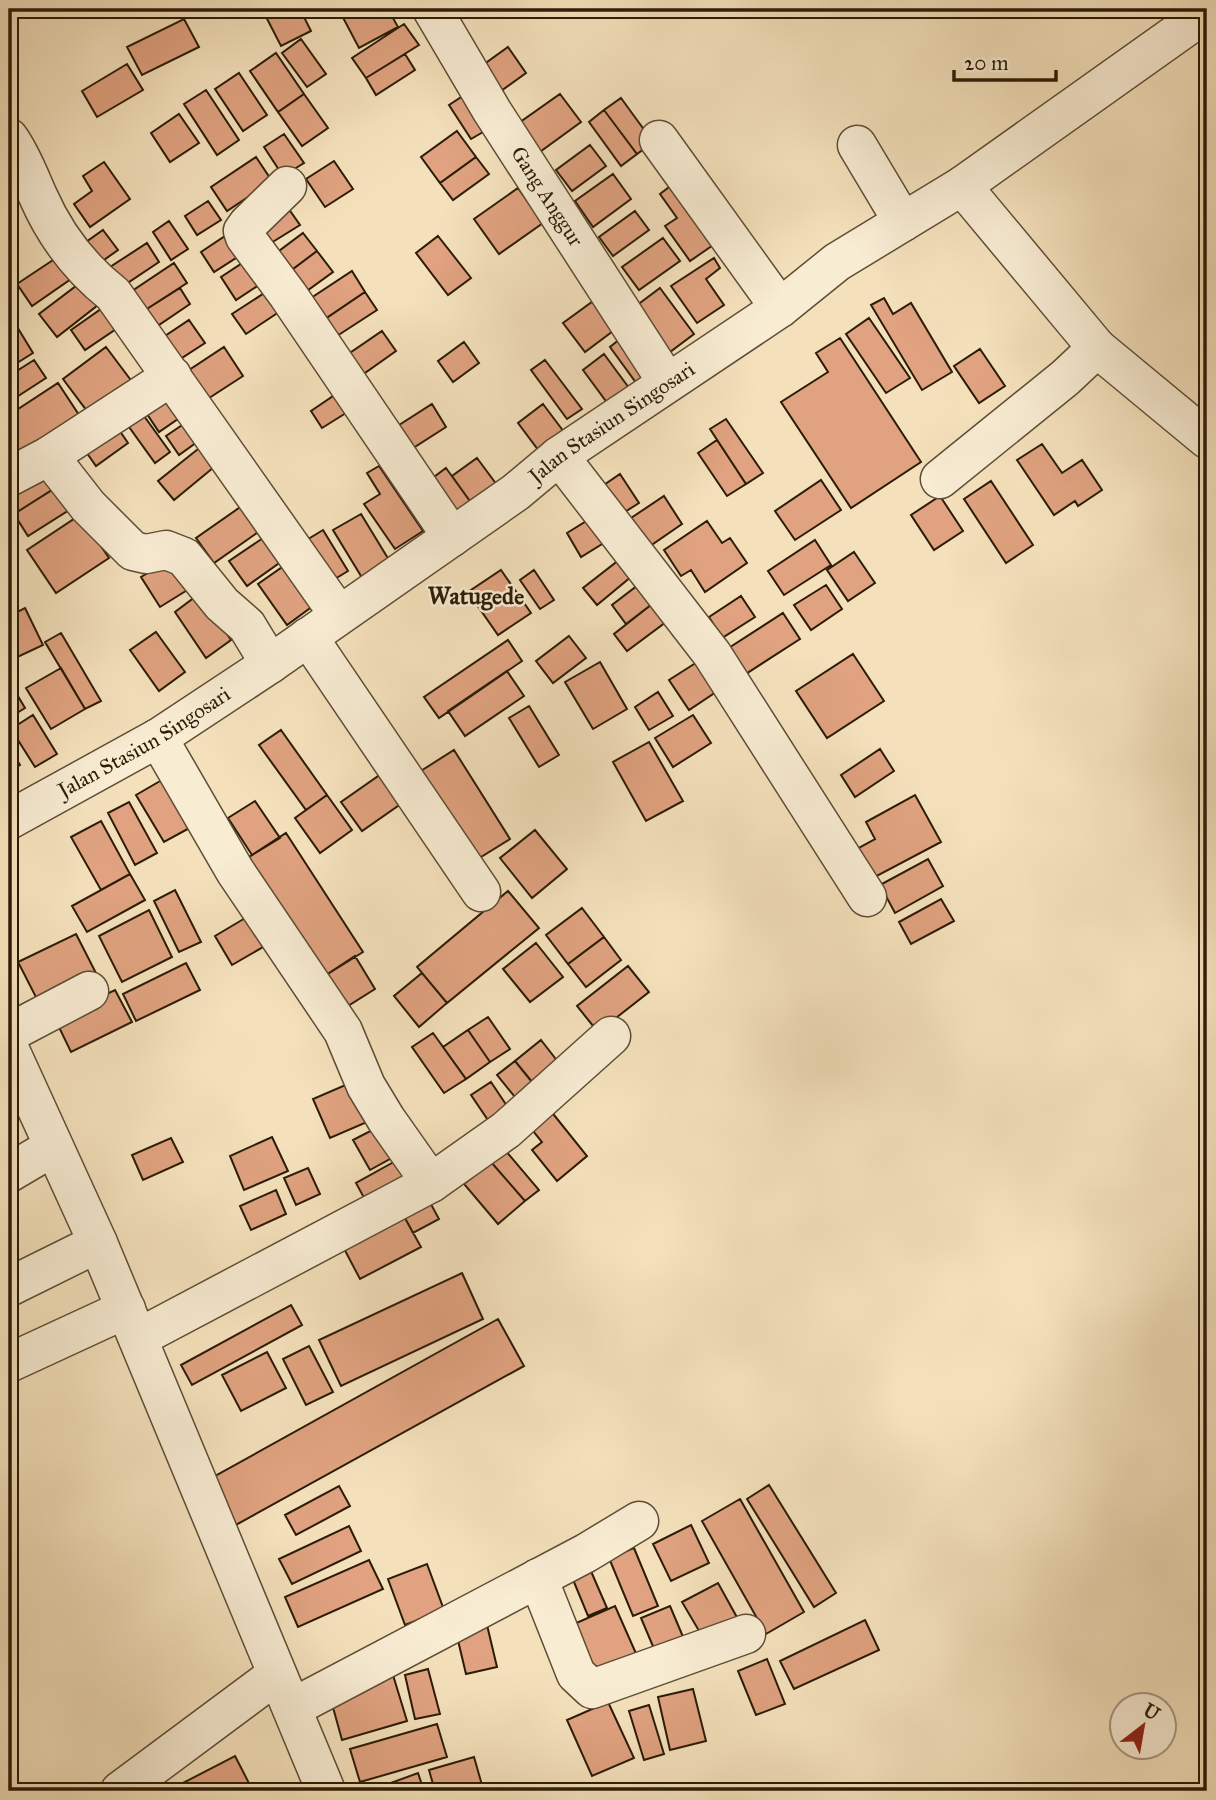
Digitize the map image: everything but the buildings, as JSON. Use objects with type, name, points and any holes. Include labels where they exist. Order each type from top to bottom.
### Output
[{"type":"street","name":"Gang Anggur","points":[[432,9],[492,111],[667,382]]},
{"type":"street","name":"Jalan Stasiun Singosari","points":[[9,820],[158,738],[270,664],[516,492],[559,456],[780,307],[837,262],[962,186],[1207,12]]},
{"type":"street","points":[[9,138],[19,152],[39,199],[63,244],[91,277],[113,295],[340,615]]},
{"type":"street","points":[[659,140],[780,307]]},
{"type":"street","points":[[857,145],[903,222]]},
{"type":"street","points":[[287,186],[248,224],[243,231],[245,237],[452,537]]},
{"type":"street","points":[[962,186],[1097,348],[1207,439]]},
{"type":"street","points":[[940,479],[1065,378],[1097,348]]},
{"type":"street","points":[[9,477],[49,456],[172,376]]},
{"type":"street","points":[[49,456],[88,506],[133,551],[146,554],[166,550],[184,557],[222,604],[247,626],[270,664]]},
{"type":"street","points":[[559,456],[712,654],[867,897]]},
{"type":"street","points":[[308,637],[481,892]]},
{"type":"street","points":[[158,738],[235,870],[343,1031],[366,1086],[386,1119],[431,1182]]},
{"type":"street","points":[[9,1033],[89,992]]},
{"type":"street","points":[[9,1363],[132,1324],[431,1182],[506,1130],[611,1036]]},
{"type":"street","points":[[9,1048],[98,1244],[326,1791]]},
{"type":"street","points":[[9,1173],[54,1147]]},
{"type":"street","points":[[9,1287],[98,1244]]},
{"type":"street","points":[[292,1708],[538,1578],[639,1521]]},
{"type":"street","points":[[538,1578],[576,1674],[592,1689],[746,1634]]},
{"type":"street","points":[[120,1791],[276,1675]]},
{"type":"district","name":"Watugede","points":[[476,596]]}]
